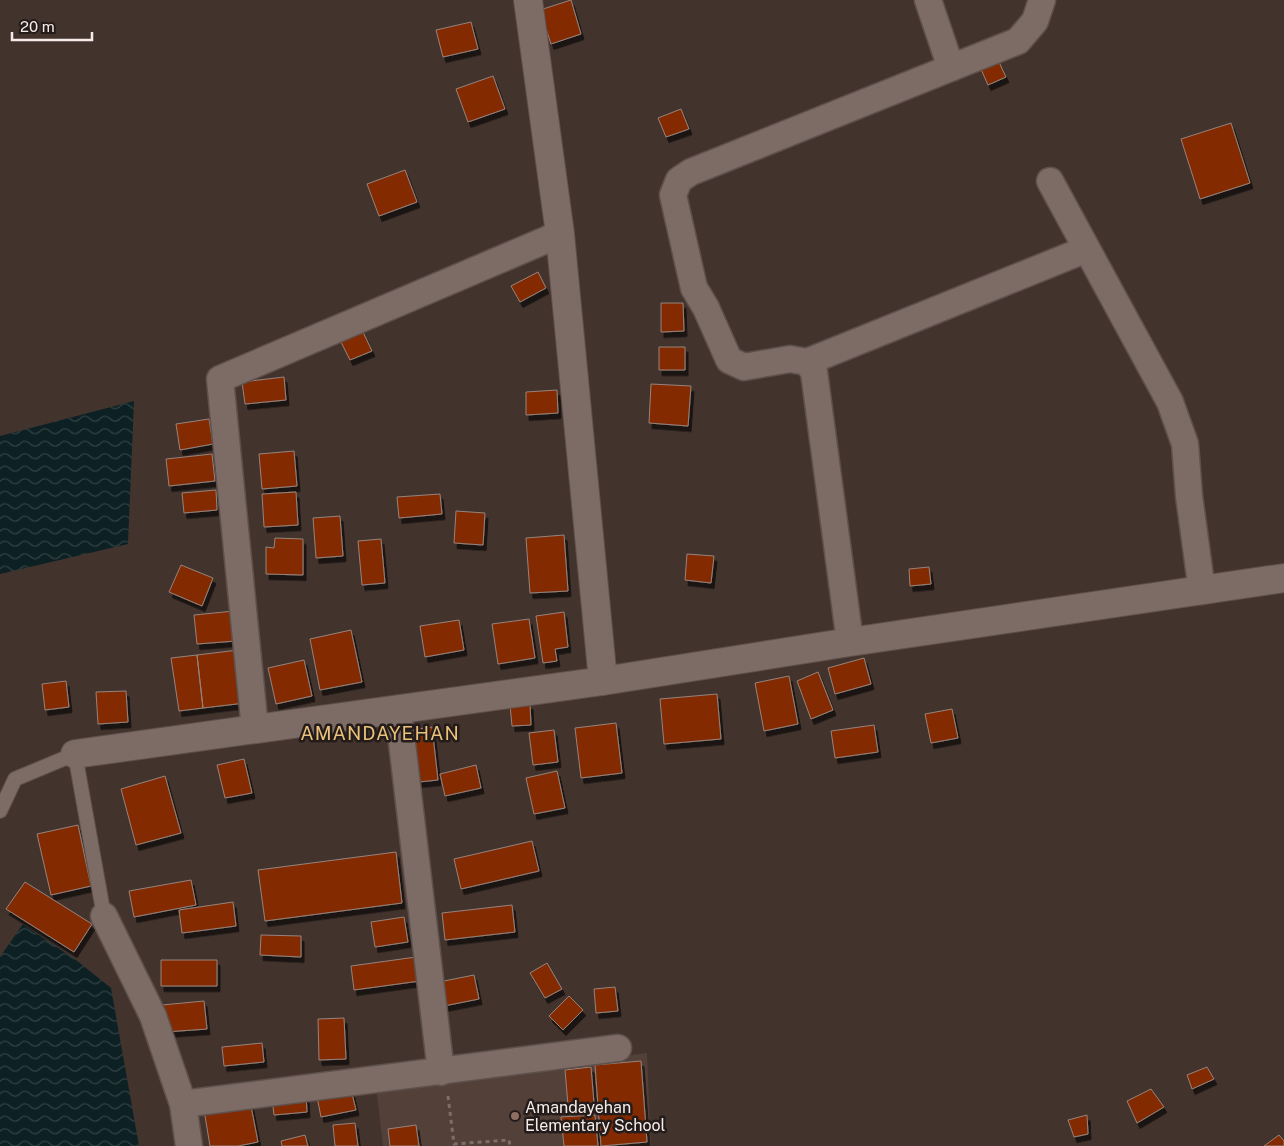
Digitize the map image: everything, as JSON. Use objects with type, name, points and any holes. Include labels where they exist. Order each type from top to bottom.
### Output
[{"type":"street","points":[[528,0],[560,234],[603,681]]},
{"type":"street","points":[[928,0],[951,68]]},
{"type":"street","points":[[1042,0],[1035,21],[1018,41],[691,172],[679,180],[673,194],[694,288],[706,308],[729,360],[744,366],[790,358],[807,362],[1087,249]]},
{"type":"street","points":[[1050,181],[1170,402],[1185,444],[1189,496],[1202,591]]},
{"type":"street","points":[[255,729],[220,379],[560,234]]},
{"type":"street","points":[[807,362],[814,372],[850,642]]},
{"type":"street","points":[[75,754],[603,681],[850,642],[1284,578]]},
{"type":"street","points":[[398,709],[441,1072]]},
{"type":"street","points":[[104,916],[153,1016],[183,1104],[189,1146]]},
{"type":"street","points":[[183,1104],[618,1048]]},
{"type":"lane","points":[[0,811],[14,779],[75,754],[104,916]]},
{"type":"path","points":[[441,1072],[447,1088],[454,1144],[509,1140],[510,1146]]},
{"type":"shaded area","name":"Amandayehan Elementary School","points":[[647,1053],[651,1146],[383,1146],[376,1086]]},
{"type":"water","points":[[134,401],[128,544],[0,574],[0,436]]},
{"type":"water","points":[[0,909],[76,960],[111,988],[139,1146],[0,1146]]},
{"type":"pier","points":[[0,909],[23,924],[0,957]]},
{"type":"building","points":[[571,0],[581,34],[551,44],[540,10]]},
{"type":"building","points":[[471,22],[478,49],[443,57],[436,30]]},
{"type":"building","points":[[998,60],[1006,77],[988,85],[980,67]]},
{"type":"building","points":[[493,76],[505,109],[468,122],[456,89]]},
{"type":"building","points":[[681,109],[689,129],[666,137],[658,118]]},
{"type":"building","points":[[1231,123],[1250,183],[1200,199],[1181,139]]},
{"type":"building","points":[[405,170],[417,202],[379,216],[367,184]]},
{"type":"building","points":[[538,272],[546,288],[520,302],[511,286]]},
{"type":"building","points":[[661,303],[683,303],[684,331],[661,332]]},
{"type":"building","points":[[363,332],[372,351],[350,360],[341,342]]},
{"type":"building","points":[[659,347],[685,347],[685,370],[659,370]]},
{"type":"building","points":[[284,377],[286,400],[245,404],[242,382]]},
{"type":"building","points":[[651,384],[691,386],[688,426],[649,423]]},
{"type":"building","points":[[557,390],[558,413],[526,415],[526,392]]},
{"type":"building","points":[[209,419],[213,444],[180,450],[176,424]]},
{"type":"building","points":[[294,451],[297,486],[262,489],[259,454]]},
{"type":"building","points":[[212,454],[215,481],[169,486],[166,459]]},
{"type":"building","points":[[216,490],[217,510],[184,513],[182,493]]},
{"type":"building","points":[[296,492],[298,525],[264,527],[262,494]]},
{"type":"building","points":[[440,494],[442,514],[399,518],[397,497]]},
{"type":"building","points":[[456,511],[485,513],[483,545],[454,543]]},
{"type":"building","points":[[340,516],[343,556],[316,558],[313,518]]},
{"type":"building","points":[[564,535],[568,591],[530,593],[526,538]]},
{"type":"building","points":[[275,538],[303,539],[303,575],[266,574],[266,547],[274,548]]},
{"type":"building","points":[[381,539],[385,583],[362,585],[358,541]]},
{"type":"building","points":[[687,554],[714,556],[711,583],[685,580]]},
{"type":"building","points":[[181,565],[213,578],[202,606],[169,592]]},
{"type":"building","points":[[929,567],[931,584],[910,586],[909,569]]},
{"type":"building","points":[[234,611],[236,641],[197,644],[194,615]]},
{"type":"building","points":[[564,612],[568,647],[555,649],[557,661],[543,663],[536,616]]},
{"type":"building","points":[[529,619],[535,658],[498,664],[492,624]]},
{"type":"building","points":[[459,620],[464,650],[425,657],[420,626]]},
{"type":"building","points":[[351,630],[362,682],[320,690],[310,639]]},
{"type":"building","points":[[238,650],[245,703],[203,708],[197,655]]},
{"type":"building","points":[[197,655],[203,708],[179,711],[171,658]]},
{"type":"building","points":[[864,658],[871,684],[835,694],[828,668]]},
{"type":"building","points":[[304,660],[312,696],[276,704],[268,668]]},
{"type":"building","points":[[818,672],[833,710],[811,719],[797,681]]},
{"type":"building","points":[[789,676],[798,724],[764,731],[755,683]]},
{"type":"building","points":[[66,681],[69,707],[45,710],[42,684]]},
{"type":"building","points":[[126,691],[128,722],[98,724],[96,692]]},
{"type":"building","points":[[717,694],[721,739],[664,744],[660,699]]},
{"type":"building","points":[[530,704],[531,725],[512,726],[510,705]]},
{"type":"building","points":[[952,709],[958,738],[931,743],[925,714]]},
{"type":"building","points":[[616,723],[622,773],[581,778],[575,728]]},
{"type":"building","points":[[874,725],[878,752],[835,758],[831,731]]},
{"type":"building","points":[[432,727],[438,780],[409,783],[403,731]]},
{"type":"building","points":[[554,730],[558,762],[533,765],[529,733]]},
{"type":"building","points":[[244,759],[252,793],[225,798],[217,765]]},
{"type":"building","points":[[476,765],[481,788],[445,796],[440,774]]},
{"type":"building","points":[[557,771],[565,808],[534,814],[526,778]]},
{"type":"building","points":[[165,776],[181,833],[136,845],[121,789]]},
{"type":"building","points":[[78,825],[91,886],[51,895],[37,834]]},
{"type":"building","points":[[532,841],[539,871],[461,889],[454,859]]},
{"type":"building","points":[[396,852],[402,903],[265,921],[258,870]]},
{"type":"building","points":[[191,880],[196,905],[134,917],[129,891]]},
{"type":"building","points":[[25,882],[92,924],[74,952],[6,909]]},
{"type":"building","points":[[233,902],[236,926],[182,933],[179,910]]},
{"type":"building","points":[[512,905],[515,932],[445,940],[442,913]]},
{"type":"building","points":[[404,917],[408,942],[375,947],[371,922]]},
{"type":"building","points":[[261,935],[301,936],[301,957],[260,955]]},
{"type":"building","points":[[416,957],[420,981],[354,990],[351,966]]},
{"type":"building","points":[[161,960],[217,960],[217,986],[161,986]]},
{"type":"building","points":[[547,963],[562,989],[545,998],[530,973]]},
{"type":"building","points":[[474,975],[479,999],[444,1006],[439,982]]},
{"type":"building","points":[[615,987],[618,1011],[596,1013],[594,989]]},
{"type":"building","points":[[569,996],[583,1010],[563,1030],[549,1016]]},
{"type":"building","points":[[204,1001],[207,1029],[165,1032],[162,1005]]},
{"type":"building","points":[[344,1018],[346,1059],[319,1060],[318,1019]]},
{"type":"building","points":[[262,1043],[264,1062],[224,1066],[222,1047]]},
{"type":"building","points":[[641,1061],[647,1142],[601,1146],[595,1065]]},
{"type":"building","points":[[591,1067],[594,1103],[568,1105],[565,1070]]},
{"type":"building","points":[[1207,1067],[1214,1079],[1192,1089],[1187,1075]]},
{"type":"building","points":[[350,1085],[356,1110],[321,1117],[316,1092]]},
{"type":"building","points":[[1151,1089],[1164,1107],[1137,1123],[1127,1101]]},
{"type":"building","points":[[306,1095],[307,1112],[274,1115],[272,1099]]},
{"type":"building","points":[[250,1101],[258,1142],[238,1146],[210,1146],[204,1110]]},
{"type":"building","points":[[595,1115],[598,1146],[564,1146],[561,1117]]},
{"type":"building","points":[[1087,1115],[1088,1134],[1074,1137],[1068,1120]]},
{"type":"building","points":[[355,1123],[358,1146],[335,1146],[333,1125]]},
{"type":"building","points":[[416,1125],[419,1146],[390,1146],[388,1129]]},
{"type":"building","points":[[305,1135],[308,1146],[282,1146],[281,1141]]},
{"type":"building","points":[[1279,1135],[1284,1141],[1284,1146],[1264,1146]]},
{"type":"place","name":"Amandayehan Elementary School","points":[[515,1116]]},
{"type":"district","name":"AMANDAYEHAN","points":[[380,733]]}]
